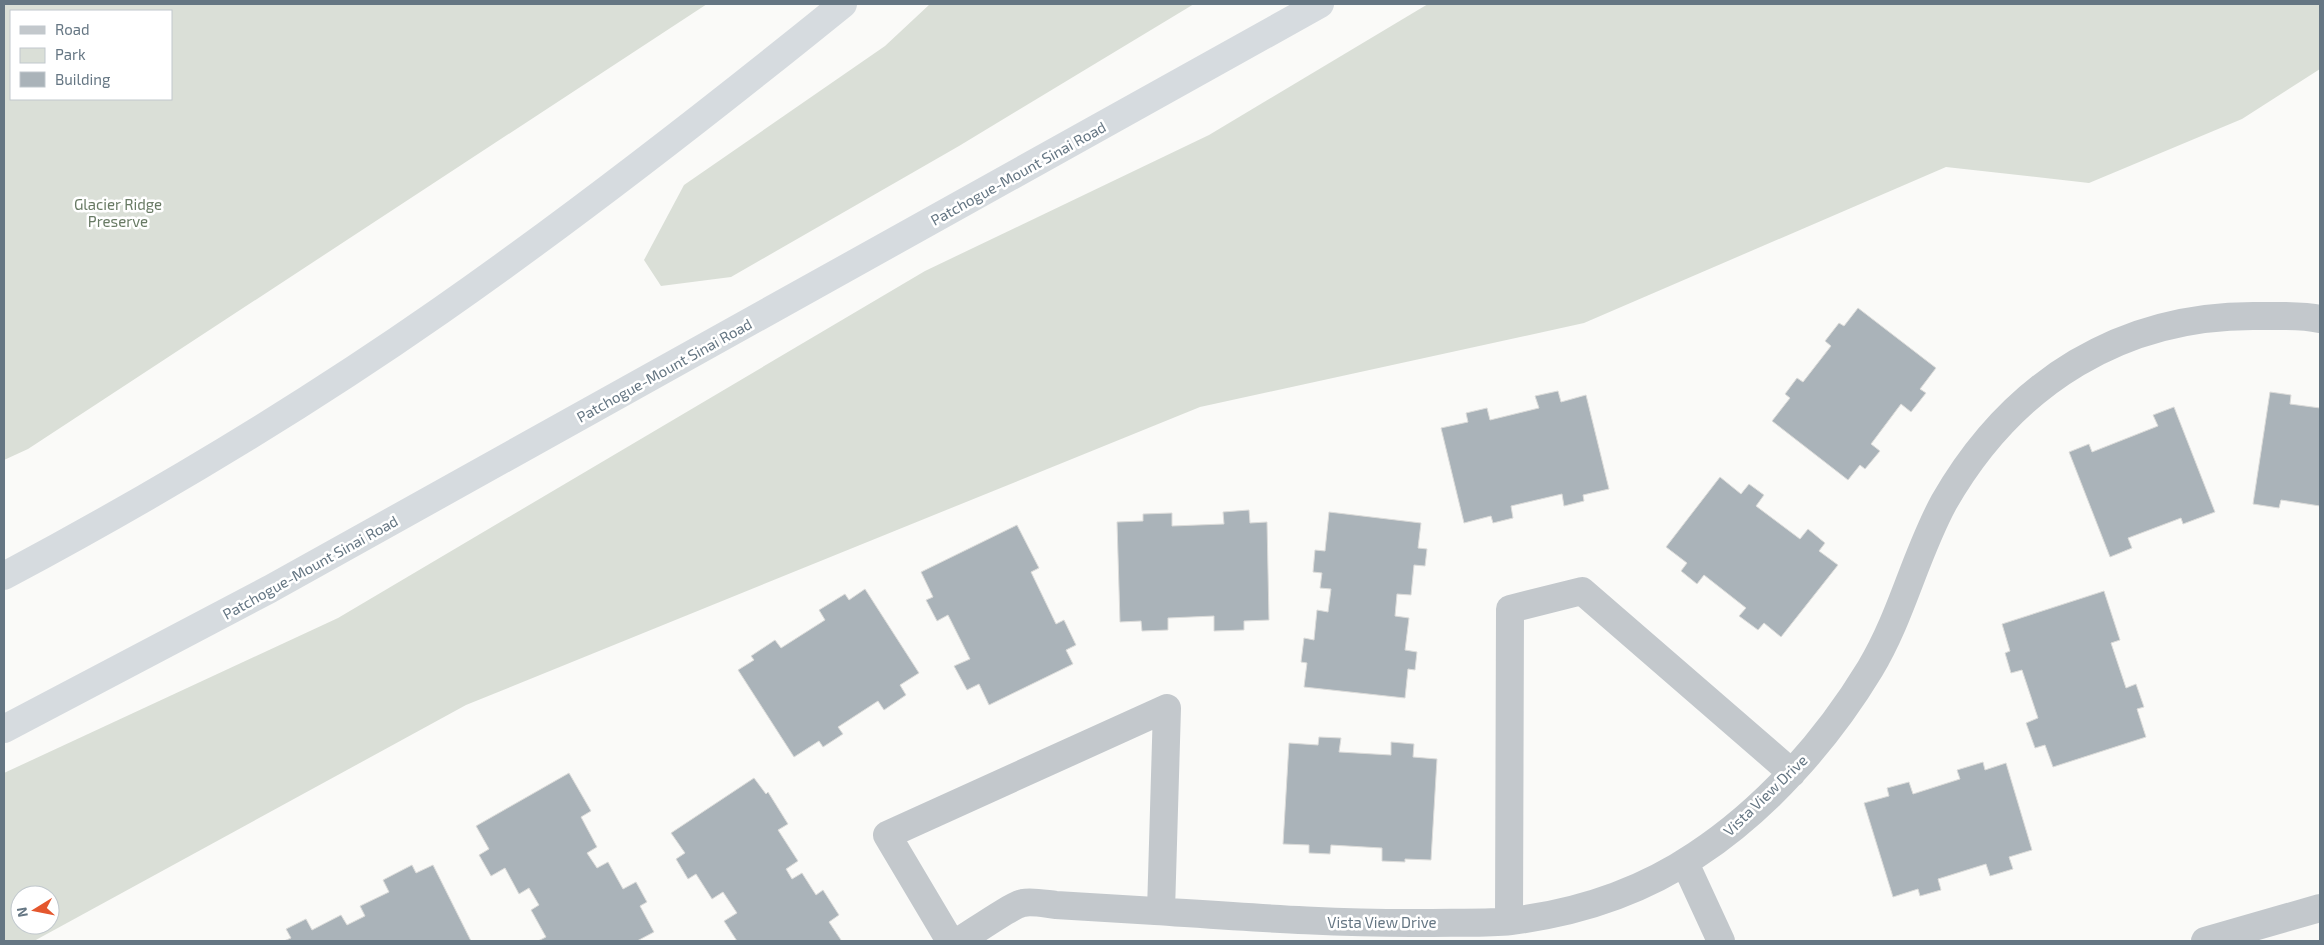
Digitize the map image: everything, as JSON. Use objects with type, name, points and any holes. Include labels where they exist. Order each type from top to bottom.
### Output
[{"type":"highway","points":[[4,576],[73,539],[199,466],[319,392],[439,312],[550,233],[843,4]]},
{"type":"highway","name":"Patchogue-Mount Sinai Road","points":[[4,729],[270,589],[1320,4]]},
{"type":"street","name":"Vista View Drive","points":[[959,941],[1021,903],[1359,924],[1509,921],[1594,903],[1629,892],[1684,862],[1731,831],[1792,773],[1834,722],[1870,668],[1888,635],[1925,542],[1944,504],[1967,466],[2020,404],[2074,362],[2139,333],[2175,323],[2210,317],[2254,316],[2320,319]]},
{"type":"street","points":[[1509,921],[1510,609],[1582,592],[1792,773]]},
{"type":"street","points":[[950,941],[887,835],[1167,708],[1161,912]]},
{"type":"street","points":[[1684,862],[1721,941]]},
{"type":"street","points":[[2205,941],[2320,908]]},
{"type":"green space","name":"Glacier Ridge Preserve","points":[[4,4],[707,4],[28,449],[4,460]]},
{"type":"green space","points":[[930,4],[1194,4],[959,146],[731,277],[661,286],[644,260],[684,185],[885,46]]},
{"type":"green space","points":[[1428,4],[2320,4],[2320,69],[2242,119],[2089,183],[1946,167],[1584,323],[1200,407],[466,705],[60,927],[60,885],[10,885],[10,935],[45,935],[34,941],[4,941],[4,773],[338,618],[925,271],[1209,135]]},
{"type":"building","points":[[1858,308],[1936,368],[1920,389],[1926,393],[1911,412],[1901,404],[1871,444],[1880,451],[1865,469],[1860,465],[1848,480],[1772,421],[1790,398],[1785,394],[1797,378],[1803,382],[1831,346],[1825,341],[1839,323],[1844,326]]},
{"type":"building","points":[[1558,391],[1561,402],[1586,395],[1609,489],[1583,495],[1584,501],[1564,506],[1562,494],[1511,506],[1513,518],[1493,523],[1491,516],[1464,523],[1441,428],[1468,422],[1466,413],[1487,408],[1490,420],[1539,408],[1535,396]]},
{"type":"building","points":[[2270,392],[2291,395],[2290,404],[2320,408],[2320,506],[2281,500],[2279,508],[2253,504]]},
{"type":"building","points":[[2174,407],[2215,512],[2183,524],[2181,518],[2128,538],[2132,548],[2110,557],[2069,452],[2089,444],[2092,452],[2158,426],[2153,415]]},
{"type":"building","points":[[1720,477],[1741,494],[1749,484],[1764,495],[1756,506],[1800,539],[1808,529],[1825,543],[1819,551],[1838,565],[1781,637],[1764,623],[1758,630],[1739,616],[1746,608],[1704,575],[1697,584],[1681,571],[1687,563],[1666,547]]},
{"type":"building","points":[[1249,510],[1250,523],[1267,522],[1269,620],[1244,621],[1244,630],[1214,631],[1214,616],[1168,618],[1168,630],[1142,631],[1141,621],[1120,622],[1117,522],[1143,521],[1143,514],[1172,513],[1172,526],[1224,524],[1223,512]]},
{"type":"building","points":[[1329,512],[1421,523],[1418,548],[1427,549],[1425,566],[1414,565],[1411,595],[1397,594],[1395,616],[1409,618],[1405,650],[1417,652],[1415,670],[1408,669],[1405,698],[1304,687],[1307,663],[1301,662],[1304,638],[1314,640],[1317,610],[1328,612],[1331,589],[1320,588],[1322,573],[1313,572],[1315,550],[1325,551]]},
{"type":"building","points":[[1017,525],[1039,568],[1031,572],[1056,624],[1064,620],[1076,645],[1066,650],[1073,664],[989,705],[979,684],[967,690],[954,666],[970,659],[948,615],[937,621],[926,600],[933,597],[921,572]]},
{"type":"building","points":[[865,589],[919,673],[900,685],[906,695],[884,710],[878,701],[838,727],[843,734],[823,747],[819,741],[794,757],[738,670],[754,660],[751,656],[775,640],[781,648],[825,620],[819,610],[845,594],[849,600]]},
{"type":"building","points":[[2104,591],[2120,640],[2111,643],[2126,688],[2136,684],[2144,707],[2137,709],[2146,737],[2053,767],[2045,745],[2035,748],[2026,723],[2038,718],[2022,670],[2011,673],[2005,653],[2010,651],[2002,624]]},
{"type":"building","points":[[1319,737],[1341,738],[1339,752],[1391,755],[1391,742],[1414,744],[1413,757],[1437,759],[1431,860],[1405,859],[1405,862],[1382,861],[1382,848],[1331,845],[1330,854],[1309,853],[1309,845],[1283,844],[1289,743],[1318,745]]},
{"type":"building","points":[[1983,762],[1985,770],[2006,763],[2032,850],[2009,857],[2013,869],[1990,876],[1986,864],[1938,879],[1941,890],[1920,896],[1918,889],[1893,897],[1864,803],[1889,796],[1887,788],[1909,782],[1913,794],[1960,779],[1957,770]]},
{"type":"building","points":[[569,773],[591,811],[581,817],[597,847],[587,853],[597,868],[608,862],[623,889],[636,882],[647,902],[640,906],[654,932],[637,941],[538,941],[546,937],[531,910],[539,905],[529,888],[519,894],[505,868],[491,876],[479,855],[489,849],[476,826]]},
{"type":"building","points":[[754,778],[766,794],[768,792],[788,824],[778,830],[798,861],[786,869],[792,879],[802,873],[816,895],[823,890],[839,915],[829,922],[841,940],[737,941],[724,921],[737,913],[723,892],[712,899],[696,874],[688,879],[676,859],[685,853],[671,833]]},
{"type":"building","points":[[412,865],[416,873],[433,865],[471,941],[284,941],[291,938],[286,929],[306,919],[312,930],[341,915],[347,925],[365,916],[360,906],[389,892],[383,880]]}]
